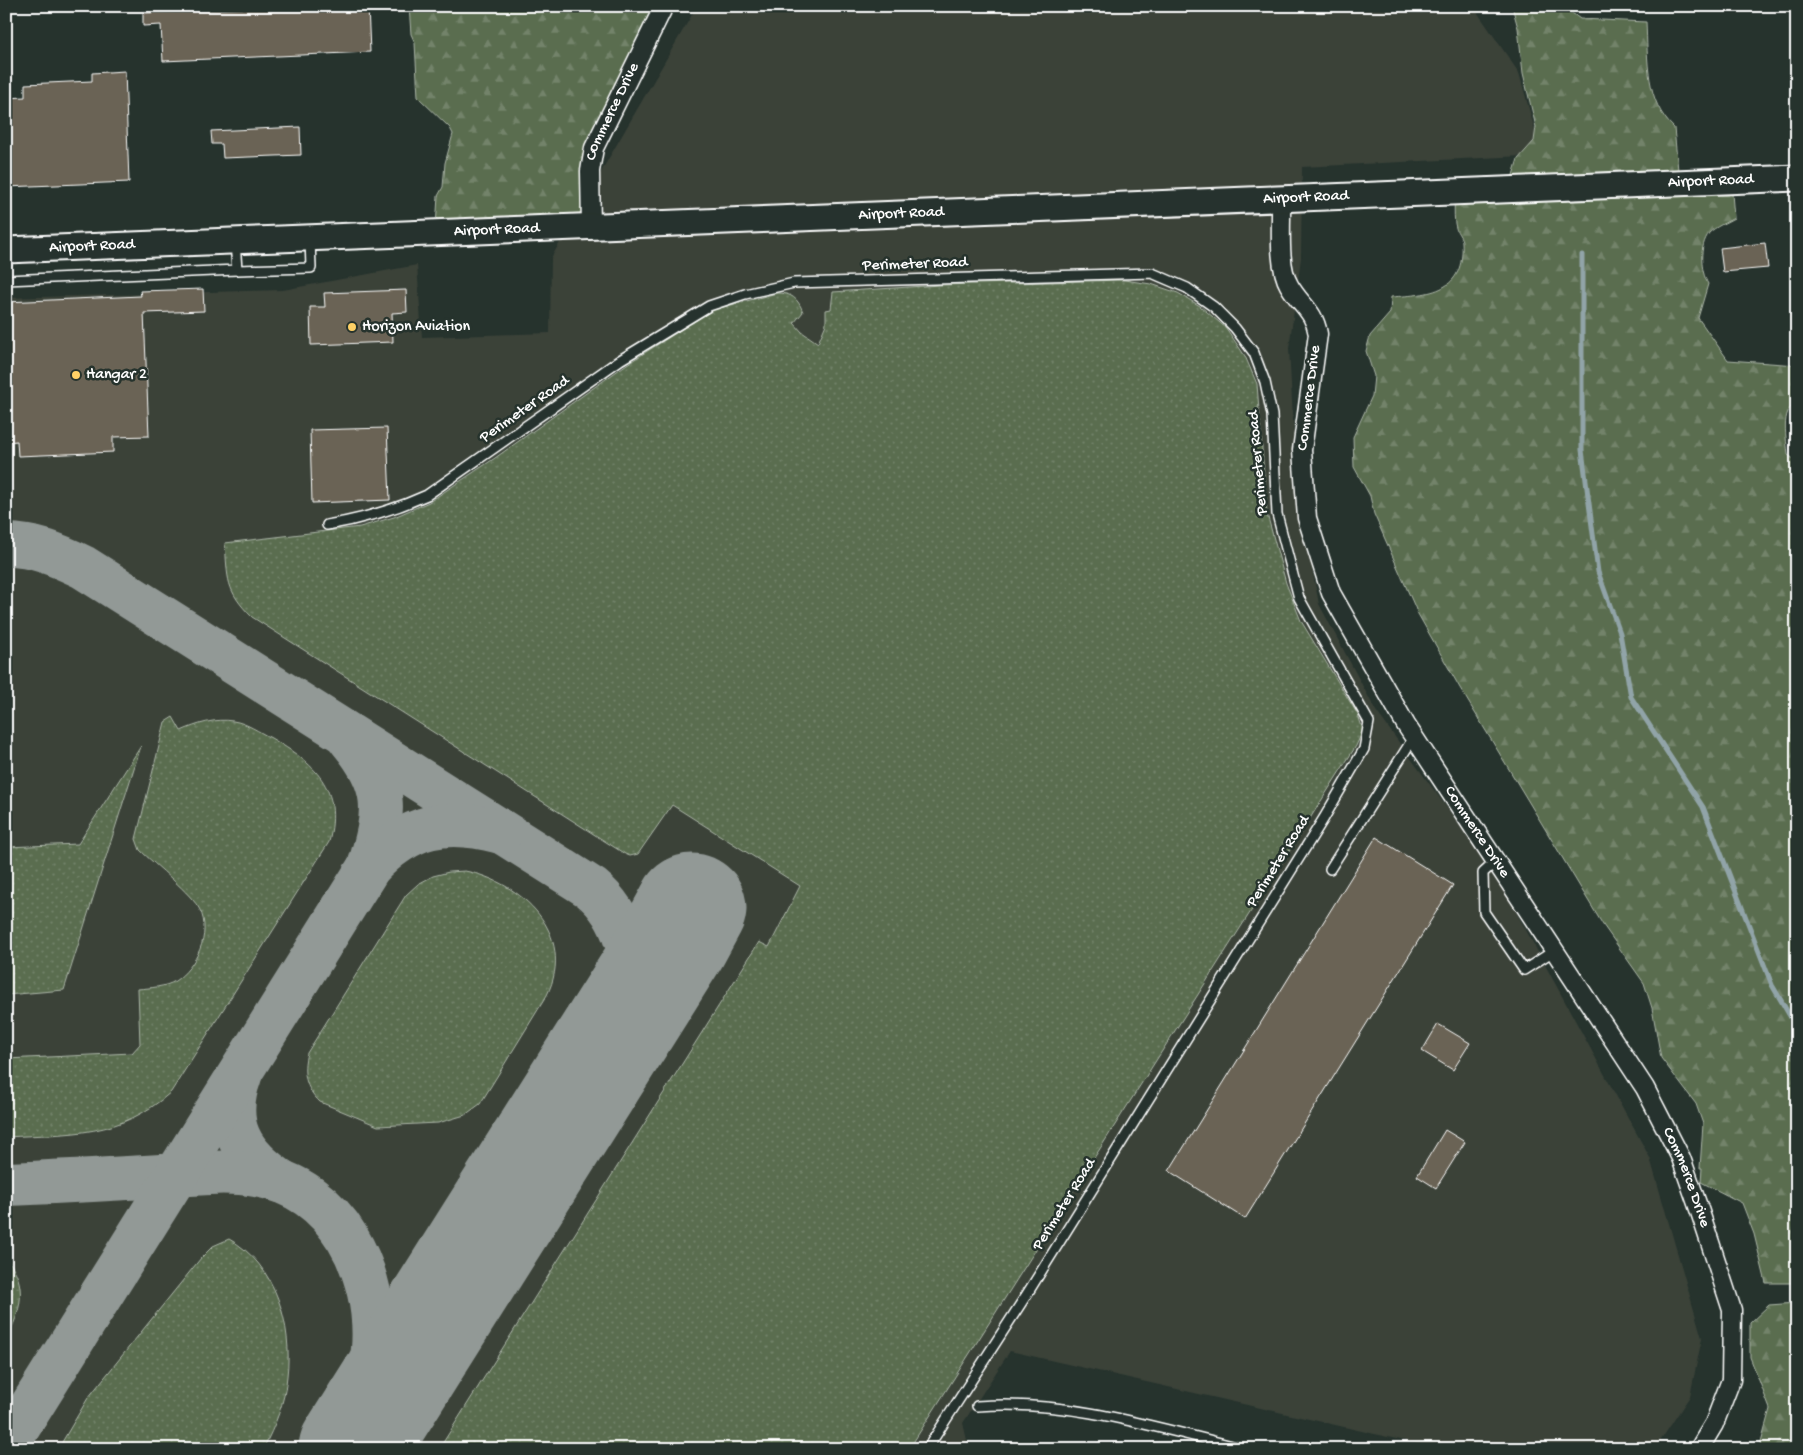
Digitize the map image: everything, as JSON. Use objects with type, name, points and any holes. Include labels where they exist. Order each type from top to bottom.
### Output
[{"type":"main road","name":"Airport Road","points":[[6,250],[1797,178]]},
{"type":"street","name":"Commerce Drive","points":[[591,226],[590,171],[594,148],[664,6]]},
{"type":"street","name":"Commerce Drive","points":[[1281,198],[1285,272],[1289,285],[1316,320],[1318,334],[1302,450],[1307,518],[1331,593],[1414,737],[1556,950],[1645,1088],[1682,1158],[1732,1310],[1731,1380],[1714,1424],[1699,1449]]},
{"type":"lane","points":[[6,280],[311,268],[310,238]]},
{"type":"lane","points":[[235,241],[237,270]]},
{"type":"lane","name":"Perimeter Road","points":[[327,525],[366,519],[394,510],[427,495],[620,360],[709,306],[745,294],[794,283],[1152,273],[1187,288],[1214,307],[1235,328],[1254,353],[1265,382],[1272,415],[1277,514],[1298,598],[1369,722],[1364,748],[1319,826],[1027,1294],[927,1449]]},
{"type":"lane","points":[[1330,869],[1414,737]]},
{"type":"lane","points":[[1496,861],[1483,873],[1484,912],[1524,970],[1556,950]]},
{"type":"lane","points":[[977,1406],[1005,1404],[1063,1407],[1246,1449]]},
{"type":"shaded area","points":[[697,6],[1473,6],[1519,73],[1542,155],[1302,167],[1301,258],[1289,348],[1297,492],[1319,604],[1376,711],[1495,873],[1650,1158],[1702,1338],[1690,1396],[1655,1449],[1448,1449],[1423,1445],[1010,1351],[963,1423],[969,1449],[6,1449],[6,298],[283,290],[417,265],[422,337],[550,333],[551,258]]},
{"type":"green space","points":[[409,6],[666,6],[594,147],[592,223],[436,227],[438,196],[443,187],[445,163],[453,134],[450,128],[418,97],[415,43],[411,34]]},
{"type":"green space","points":[[1512,6],[1563,6],[1580,19],[1646,22],[1650,79],[1658,105],[1674,128],[1679,181],[1731,181],[1734,218],[1709,233],[1702,251],[1703,272],[1708,284],[1698,318],[1728,360],[1797,365],[1797,403],[1788,412],[1785,426],[1788,455],[1797,461],[1797,1285],[1794,1283],[1766,1283],[1754,1234],[1742,1203],[1701,1182],[1703,1124],[1696,1104],[1661,1058],[1652,1008],[1644,983],[1603,925],[1460,688],[1418,614],[1374,514],[1370,496],[1354,467],[1353,437],[1372,396],[1374,376],[1366,351],[1370,336],[1390,313],[1391,297],[1432,292],[1443,288],[1451,281],[1458,272],[1462,242],[1455,224],[1454,193],[1509,188],[1518,159],[1534,141],[1536,127],[1523,73],[1518,28]]},
{"type":"green space","points":[[1124,280],[1151,284],[1178,293],[1200,306],[1226,328],[1245,356],[1257,384],[1267,514],[1286,583],[1301,621],[1358,715],[1363,730],[1356,746],[909,1449],[439,1449],[759,942],[769,947],[800,886],[672,805],[638,854],[630,856],[625,854],[252,617],[243,608],[232,591],[228,575],[225,543],[360,527],[394,517],[429,502],[495,458],[627,364],[712,310],[777,293],[790,295],[799,303],[803,312],[794,323],[802,332],[818,343],[826,324],[826,310],[831,309],[833,292],[940,285]]},
{"type":"green space","points":[[173,717],[181,731],[213,721],[226,720],[238,722],[271,738],[301,758],[322,780],[328,792],[332,807],[329,842],[171,1092],[152,1107],[133,1118],[113,1125],[74,1133],[6,1137],[6,1059],[132,1053],[140,1044],[138,989],[162,986],[175,981],[183,975],[200,949],[204,929],[203,919],[196,903],[140,850],[136,839],[165,722]]},
{"type":"green space","points":[[141,746],[64,990],[6,995],[6,847],[78,844]]},
{"type":"green space","points":[[465,871],[486,877],[506,886],[524,899],[539,914],[549,932],[555,951],[554,973],[547,995],[480,1104],[465,1115],[438,1123],[378,1126],[320,1102],[311,1091],[306,1079],[307,1053],[406,895],[418,884],[433,876]]},
{"type":"green space","points":[[229,1239],[245,1250],[259,1264],[270,1280],[284,1318],[288,1357],[284,1395],[275,1423],[263,1449],[58,1449],[88,1398],[201,1258],[213,1246]]},
{"type":"green space","points":[[6,1258],[18,1278],[20,1298],[16,1319],[6,1339]]},
{"type":"green space","points":[[1797,1303],[1797,1449],[1759,1449],[1770,1409],[1750,1357],[1750,1323],[1769,1305]]},
{"type":"building","points":[[292,6],[368,6],[370,52],[163,61],[161,25],[143,26],[143,13]]},
{"type":"building","points":[[125,71],[129,182],[6,187],[6,98],[25,97],[25,84],[92,81],[92,73]]},
{"type":"building","points":[[300,127],[301,155],[223,158],[222,144],[212,144],[211,131]]},
{"type":"building","points":[[1765,243],[1768,268],[1723,272],[1720,248]]},
{"type":"building","name":"Hangar 2","points":[[203,289],[204,311],[144,313],[149,436],[113,437],[113,452],[18,456],[17,441],[6,442],[6,302],[141,296],[140,291]]},
{"type":"building","name":"Horizon Aviation","points":[[406,290],[407,312],[392,313],[393,342],[311,345],[310,307],[325,307],[324,293]]},
{"type":"building","points":[[387,428],[390,500],[312,503],[310,430]]},
{"type":"building","points":[[1376,837],[1453,885],[1245,1219],[1169,1171]]},
{"type":"building","points":[[1438,1024],[1470,1043],[1453,1070],[1422,1051]]},
{"type":"building","points":[[1445,1130],[1465,1142],[1436,1188],[1417,1176]]},
{"type":"waterway","points":[[1582,255],[1582,450],[1598,572],[1620,633],[1631,697],[1703,807],[1772,985],[1797,1028]]},
{"type":"taxiway","points":[[6,545],[17,545],[46,552],[83,567],[591,888],[613,912],[626,941],[632,973],[633,1006]]},
{"type":"taxiway","points":[[350,739],[363,755],[378,785],[381,814],[375,848],[369,867]]},
{"type":"taxiway","points":[[6,1447],[369,867],[399,841],[429,828],[445,825],[463,825],[501,832]]},
{"type":"taxiway","points":[[240,1076],[233,1109],[239,1137],[246,1150],[256,1161],[282,1182]]},
{"type":"taxiway","points":[[6,1184],[233,1173],[256,1175],[285,1183],[310,1197],[331,1216],[348,1238],[360,1264],[369,1292],[373,1320],[372,1362],[350,1449]]},
{"type":"runway","points":[[353,1449],[674,941],[692,908]]},
{"type":"place","name":"Horizon Aviation","points":[[352,327]]},
{"type":"place","name":"Hangar 2","points":[[76,375]]}]
